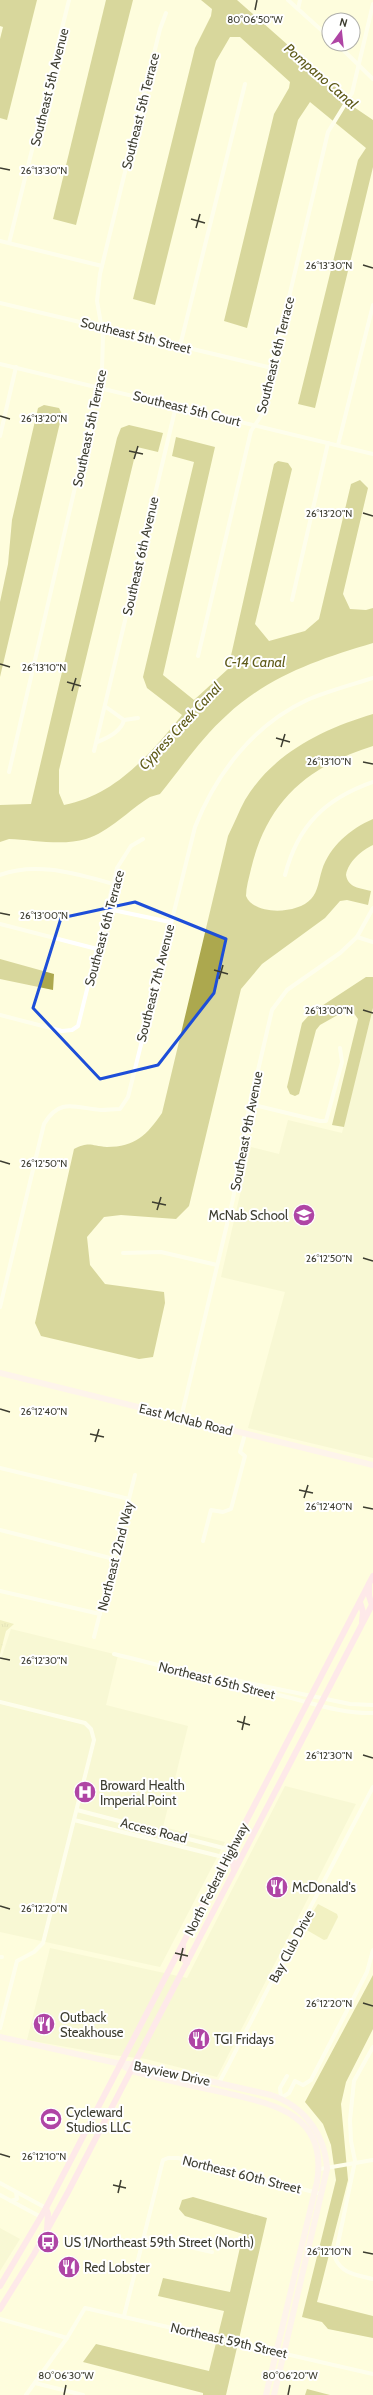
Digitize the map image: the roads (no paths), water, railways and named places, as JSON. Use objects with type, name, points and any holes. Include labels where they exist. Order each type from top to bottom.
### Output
[{"type":"main road","name":"North Federal Highway","points":[[0,2286],[46,2208],[373,1576]]},
{"type":"main road","points":[[370,1582],[369,1596],[373,1604]]},
{"type":"main road","points":[[360,1602],[363,1612],[362,1625]]},
{"type":"main road","name":"North Federal Highway","points":[[0,2309],[47,2232],[373,1604]]},
{"type":"main road","points":[[236,1842],[236,1853],[241,1859]]},
{"type":"main road","points":[[231,1850],[234,1860],[234,1872]]},
{"type":"main road","points":[[183,1944],[182,1957],[187,1963]]},
{"type":"main road","points":[[46,2208],[48,2214],[47,2232]]},
{"type":"street","name":"Southeast 5th Avenue","points":[[9,243],[69,0]]},
{"type":"street","points":[[288,0],[321,30]]},
{"type":"street","points":[[298,9],[300,0]]},
{"type":"street","name":"Southeast 6th Terrace","points":[[198,656],[251,431],[261,416],[328,132],[352,93],[373,4]]},
{"type":"street","name":"Southeast 5th Terrace","points":[[9,772],[99,387],[103,361],[103,335],[100,327],[96,301],[102,266],[159,33],[166,13]]},
{"type":"street","points":[[345,52],[373,80]]},
{"type":"street","points":[[180,346],[245,84]]},
{"type":"street","points":[[0,241],[102,266]]},
{"type":"street","name":"Southeast 5th Street","points":[[0,303],[272,368]]},
{"type":"street","points":[[338,445],[373,304]]},
{"type":"street","name":"Southeast 5th Court","points":[[0,364],[373,454]]},
{"type":"street","points":[[0,436],[16,368]]},
{"type":"street","name":"Southeast 6th Avenue","points":[[94,751],[106,707],[176,406]]},
{"type":"street","points":[[292,600],[328,443]]},
{"type":"street","name":"Southeast 7th Avenue","points":[[0,1307],[44,1124],[50,1113],[60,1107],[70,1105],[102,1110],[120,1109],[128,1097],[194,827],[206,800],[235,756],[259,732],[287,711],[307,700],[373,678]]},
{"type":"street","points":[[106,707],[124,720],[138,718]]},
{"type":"street","points":[[97,742],[108,738],[120,728],[124,720]]},
{"type":"street","points":[[285,875],[290,855],[314,818],[331,802],[352,790],[373,782]]},
{"type":"street","name":"Southeast 6th Terrace","points":[[0,1015],[62,1031],[72,1030],[78,1026],[118,868],[131,846],[143,839]]},
{"type":"street","points":[[0,875],[14,870],[39,869],[62,871],[114,884]]},
{"type":"street","name":"Southeast 9th Avenue","points":[[181,1418],[237,1178],[250,1104],[268,1023],[277,1001],[287,990],[340,953],[357,937],[373,908]]},
{"type":"street","points":[[108,909],[170,922]]},
{"type":"street","points":[[0,924],[97,949]]},
{"type":"street","points":[[357,937],[373,942]]},
{"type":"street","points":[[250,1104],[320,1121],[326,1120],[342,1062],[340,1048]]},
{"type":"street","points":[[123,1253],[161,1252],[217,1265]]},
{"type":"street","name":"East McNab Road","points":[[0,1373],[373,1465]]},
{"type":"street","points":[[203,1541],[211,1510],[223,1512],[231,1509],[245,1456],[240,1452],[244,1434]]},
{"type":"street","points":[[0,1468],[129,1499]]},
{"type":"street","name":"Northeast 22nd Way","points":[[94,1637],[135,1475]]},
{"type":"street","points":[[0,1530],[114,1559]]},
{"type":"street","points":[[0,1591],[100,1614]]},
{"type":"street","name":"Northeast 65th Street","points":[[114,1654],[220,1680],[232,1685],[352,1712],[373,1713]]},
{"type":"street","points":[[220,1680],[225,1678],[350,1704],[373,1705]]},
{"type":"street","points":[[0,1702],[85,1723],[93,1734],[94,1740],[43,1943],[34,1952],[18,1961],[0,2028]]},
{"type":"street","name":"Bay Club Drive","points":[[219,2083],[373,1787]]},
{"type":"street","name":"Access Road","points":[[77,1810],[231,1850]]},
{"type":"street","name":"Access Road","points":[[74,1820],[227,1858]]},
{"type":"street","points":[[276,2106],[281,2098],[289,2093],[295,2080],[304,2085],[311,2080],[366,1972],[373,1950]]},
{"type":"street","points":[[0,2037],[120,2064]]},
{"type":"street","points":[[373,2047],[354,2081],[350,2120],[351,2141],[356,2161],[334,2258],[338,2266],[348,2273],[373,2279]]},
{"type":"street","name":"Bayview Drive","points":[[120,2064],[134,2064],[281,2098],[298,2110],[315,2128],[325,2150],[330,2168],[313,2230],[274,2394]]},
{"type":"street","name":"Bayview Drive","points":[[120,2064],[131,2071],[276,2106],[292,2114],[309,2132],[318,2152],[320,2169],[267,2393]]},
{"type":"street","points":[[281,2098],[280,2088],[286,2076]]},
{"type":"street","name":"Northeast 60th Street","points":[[145,2237],[164,2160],[168,2158],[178,2158],[322,2194]]},
{"type":"street","points":[[320,2169],[356,2161],[373,2160]]},
{"type":"street","points":[[0,2183],[46,2208]]},
{"type":"street","points":[[10,2201],[17,2199],[16,2192]]},
{"type":"street","points":[[0,2195],[41,2217]]},
{"type":"street","points":[[306,2228],[313,2230]]},
{"type":"street","points":[[124,2316],[145,2237],[212,2252]]},
{"type":"street","points":[[296,2270],[303,2272]]},
{"type":"street","name":"Northeast 59th Street","points":[[67,2338],[85,2308],[284,2352],[373,2374]]},
{"type":"street","points":[[286,2311],[294,2313]]},
{"type":"street","points":[[0,2319],[67,2338],[26,2395]]},
{"type":"street","points":[[35,2383],[83,2395]]},
{"type":"street","points":[[267,2393],[274,2394]]},
{"type":"water","points":[[0,0],[37,0],[7,120],[0,118],[0,39],[3,27],[0,26]]},
{"type":"water","points":[[106,0],[133,0],[76,225],[53,219]]},
{"type":"water","name":"Pompano Canal","points":[[201,0],[237,0],[341,92],[342,99],[373,120],[373,167],[315,408],[298,404],[358,160],[366,148],[310,102],[298,120],[247,328],[224,321],[274,114],[289,88],[290,82],[240,37],[230,37],[216,61],[155,305],[133,299],[195,48],[211,16],[212,9]]},
{"type":"water","points":[[44,405],[59,408],[62,414],[0,677],[0,602],[8,564],[12,520],[38,408]]},
{"type":"water","points":[[129,425],[163,433],[158,452],[137,447],[59,770],[59,793],[64,805],[83,800],[116,782],[144,758],[182,715],[147,688],[143,677],[194,462],[172,456],[176,437],[215,447],[163,675],[194,700],[228,669],[274,464],[278,461],[288,463],[292,469],[255,624],[269,641],[305,631],[319,619],[351,484],[360,480],[368,488],[343,594],[350,609],[366,610],[373,608],[373,643],[296,670],[277,679],[243,701],[200,743],[160,794],[150,797],[142,802],[111,826],[94,836],[68,842],[9,839],[0,842],[0,805],[31,804],[117,438],[121,428]]},
{"type":"water","points":[[373,714],[373,746],[350,754],[329,764],[310,776],[279,805],[258,845],[246,889],[246,896],[251,902],[258,907],[267,910],[287,910],[305,904],[315,893],[322,870],[330,853],[349,833],[373,819],[373,845],[356,857],[347,870],[346,875],[349,883],[352,885],[371,891],[368,905],[347,900],[340,901],[325,918],[262,964],[241,989],[189,1206],[176,1219],[121,1215],[104,1217],[87,1237],[90,1265],[105,1284],[164,1292],[165,1303],[153,1357],[139,1359],[41,1336],[35,1323],[74,1149],[84,1145],[107,1147],[125,1145],[133,1142],[151,1128],[162,1113],[228,836],[245,800],[256,783],[270,769],[301,745],[336,727]]},
{"type":"water","points":[[0,959],[54,974],[53,990],[0,979]]},
{"type":"water","points":[[366,977],[373,977],[373,1008],[344,1127],[332,1125],[358,1019],[350,1008],[320,1025],[316,1030],[299,1094],[295,1096],[290,1094],[287,1087],[302,1023],[311,1013]]},
{"type":"water","points":[[373,1975],[373,2029],[346,2082],[341,2104],[348,2180],[317,2302],[373,2316],[373,2338],[328,2329],[322,2322],[302,2317],[336,2180],[331,2145],[323,2124],[305,2102]]},
{"type":"water","points":[[193,2197],[267,2218],[226,2395],[203,2395],[203,2393],[83,2362],[96,2344],[209,2371],[224,2311],[158,2296],[163,2278],[230,2292],[243,2234],[185,2216],[179,2209],[182,2200]]},
{"type":"water","points":[[307,2389],[330,2395],[305,2395]]},
{"type":"place","name":"McNab School","points":[[304,1215]]},
{"type":"place","name":"Broward Health Imperial Point","points":[[85,1792]]},
{"type":"place","name":"McDonald's","points":[[277,1887]]},
{"type":"place","name":"Outback Steakhouse","points":[[44,2024]]},
{"type":"place","name":"TGI Fridays","points":[[199,2039]]},
{"type":"place","name":"Cycleward Studios LLC","points":[[51,2119]]},
{"type":"place","name":"US 1/Northeast 59th Street (North)","points":[[48,2242]]},
{"type":"place","name":"Red Lobster","points":[[69,2267]]},
{"type":"water label","name":"C-14 Canal","points":[[255,662]]},
{"type":"water label","name":"Cypress Creek Canal","points":[[180,726]]}]
